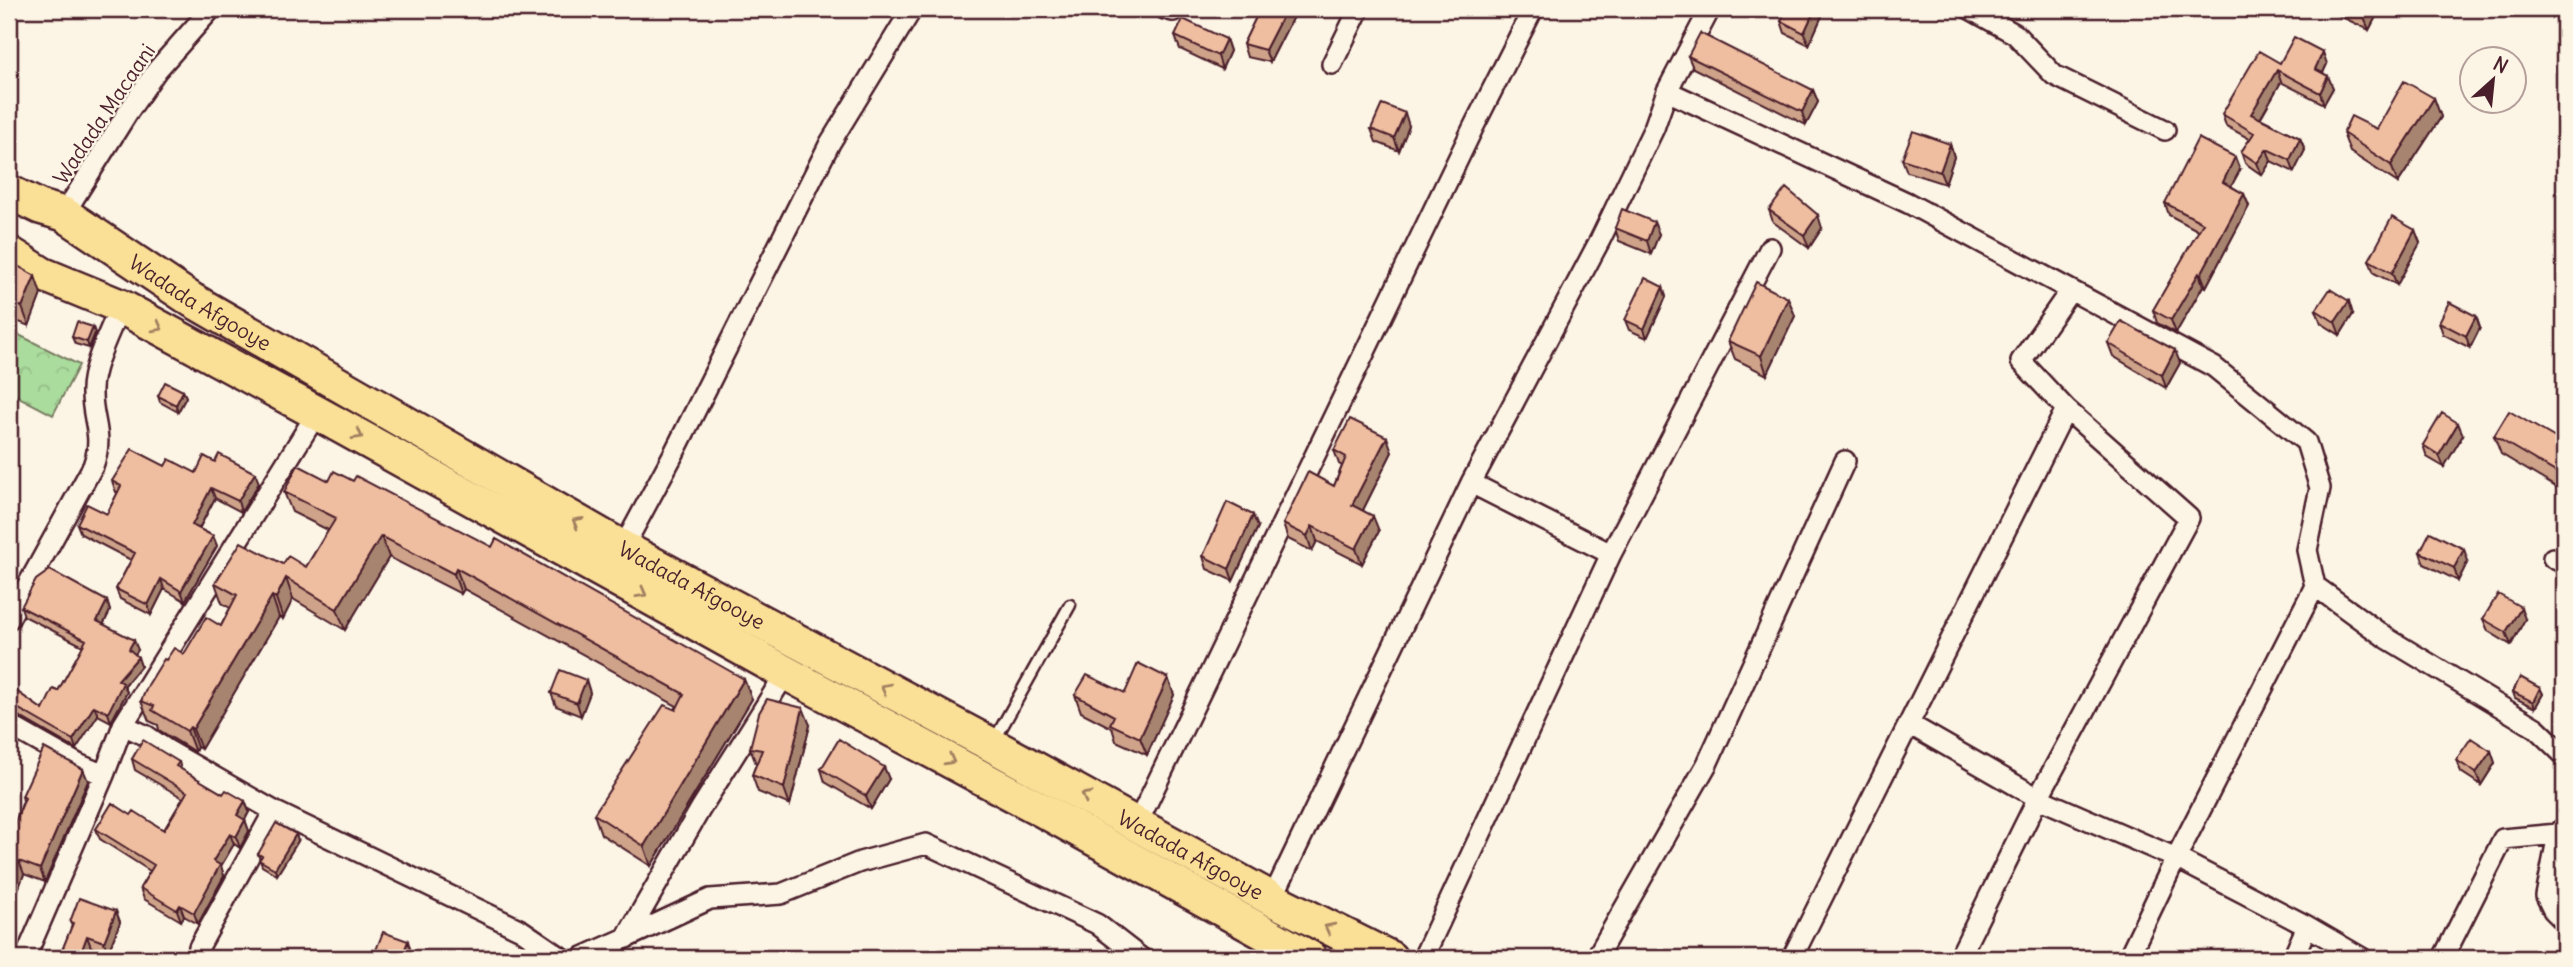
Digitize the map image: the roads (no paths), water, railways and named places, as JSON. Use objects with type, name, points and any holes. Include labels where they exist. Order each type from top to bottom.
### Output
[{"type":"highway","name":"Wadada Afgooye","points":[[9,192],[62,216],[192,300],[623,548],[992,745],[1272,899],[1390,958]]},
{"type":"highway","points":[[11,255],[21,224],[62,216],[82,244],[69,270],[57,280]]},
{"type":"highway","name":"Wadada Afgooye","points":[[11,255],[57,280],[120,306],[1310,958]]},
{"type":"street","name":"Wadada Macaani","points":[[62,216],[150,80],[211,9]]},
{"type":"street","points":[[623,548],[674,453],[830,143],[912,9]]},
{"type":"street","points":[[1165,9],[1174,9]]},
{"type":"street","points":[[1332,64],[1359,9]]},
{"type":"street","points":[[1138,824],[1461,152],[1533,9]]},
{"type":"street","points":[[1272,899],[1471,483],[1600,240],[1654,128],[1667,91],[1710,9]]},
{"type":"street","points":[[1970,9],[2015,34],[2054,75],[2165,130]]},
{"type":"street","points":[[1667,91],[1908,203],[2214,367],[2306,442],[2320,488],[2307,550],[2315,586],[2128,958]]},
{"type":"street","points":[[1423,958],[1611,554],[1770,248]]},
{"type":"street","points":[[1959,958],[2038,798],[2189,518],[2066,409],[2021,361],[2070,291]]},
{"type":"street","points":[[9,619],[99,451],[92,387],[120,306]]},
{"type":"street","points":[[1792,958],[2066,409]]},
{"type":"street","points":[[25,958],[123,725],[317,413]]},
{"type":"street","points":[[1596,958],[1707,764],[1845,461]]},
{"type":"street","points":[[1471,483],[1611,554]]},
{"type":"street","points":[[2315,586],[2385,637],[2536,728],[2563,748]]},
{"type":"street","points":[[626,938],[701,808],[786,673]]},
{"type":"street","points":[[1909,724],[2038,798],[2176,858],[2307,926],[2362,958]]},
{"type":"street","points":[[9,725],[78,764],[104,775]]},
{"type":"street","points":[[123,725],[147,736],[274,811],[521,930],[562,958]]},
{"type":"street","points":[[197,958],[199,947],[274,811]]},
{"type":"street","points":[[2442,958],[2503,839],[2561,831],[2547,880],[2546,897],[2553,910],[2564,920]]},
{"type":"street","points":[[581,958],[710,898],[781,894],[860,862],[926,844],[1097,924],[1141,958]]},
{"type":"street","points":[[2293,958],[2307,926]]},
{"type":"lane","points":[[992,745],[1070,605]]}]
